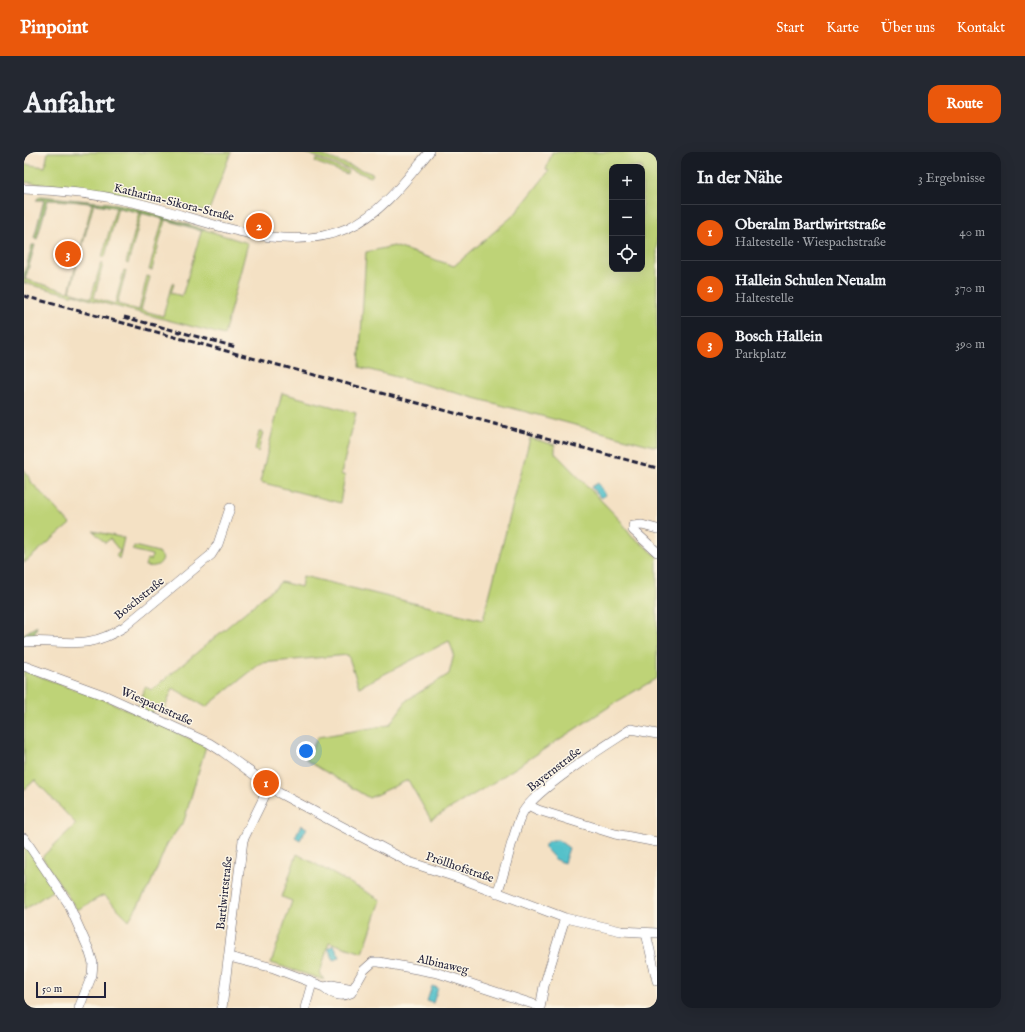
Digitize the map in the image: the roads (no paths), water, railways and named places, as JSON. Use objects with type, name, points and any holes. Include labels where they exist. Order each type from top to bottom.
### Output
[{"type":"street","name":"Katharina-Sikora-Straße","points":[[24,189],[78,193],[133,202],[248,232],[271,237],[296,239],[323,236],[347,229],[362,220],[395,191],[429,152]]},
{"type":"street","name":"Boschstraße","points":[[24,642],[87,643],[111,636],[211,555],[218,544],[230,508]]},
{"type":"street","points":[[657,529],[642,525],[633,526],[633,530],[657,552]]},
{"type":"street","name":"Wiespachstraße","points":[[24,666],[106,696],[208,743],[241,764],[269,787]]},
{"type":"street","name":"Bayernstraße","points":[[497,892],[520,816],[536,796],[586,759],[631,729],[657,734]]},
{"type":"street","name":"Pröllhofstraße","points":[[269,787],[409,862],[457,877],[565,918],[621,931],[657,933]]},
{"type":"street","name":"Bartlwirtstraße","points":[[222,1008],[243,840],[269,787]]},
{"type":"street","points":[[528,805],[538,810],[615,834],[657,842]]},
{"type":"street","points":[[24,838],[68,904],[89,950],[93,963],[92,976],[79,1008]]},
{"type":"street","points":[[539,1007],[565,918]]},
{"type":"street","points":[[646,933],[657,981]]},
{"type":"street","name":"Albinaweg","points":[[229,957],[274,968],[324,987],[332,985],[353,989],[364,970],[373,962],[379,962],[438,973],[539,1007]]},
{"type":"street","points":[[306,1008],[312,983]]},
{"type":"water","points":[[598,483],[606,495],[601,498],[591,487]]},
{"type":"water","points":[[301,825],[307,828],[300,840],[295,837]]},
{"type":"water","points":[[558,840],[569,848],[564,863],[555,859],[545,848],[545,844],[548,841]]},
{"type":"water","points":[[334,945],[340,957],[334,960],[328,948]]},
{"type":"water","points":[[432,986],[438,988],[433,1003],[427,1001]]},
{"type":"railway","points":[[24,296],[657,468]]},
{"type":"railway","points":[[124,317],[236,347]]},
{"type":"place","name":"Hallein Schulen Neualm","points":[[259,226]]},
{"type":"place","name":"Bosch Hallein","points":[[68,254]]},
{"type":"place","name":"Oberalm Bartlwirtstraße","points":[[266,783]]}]
